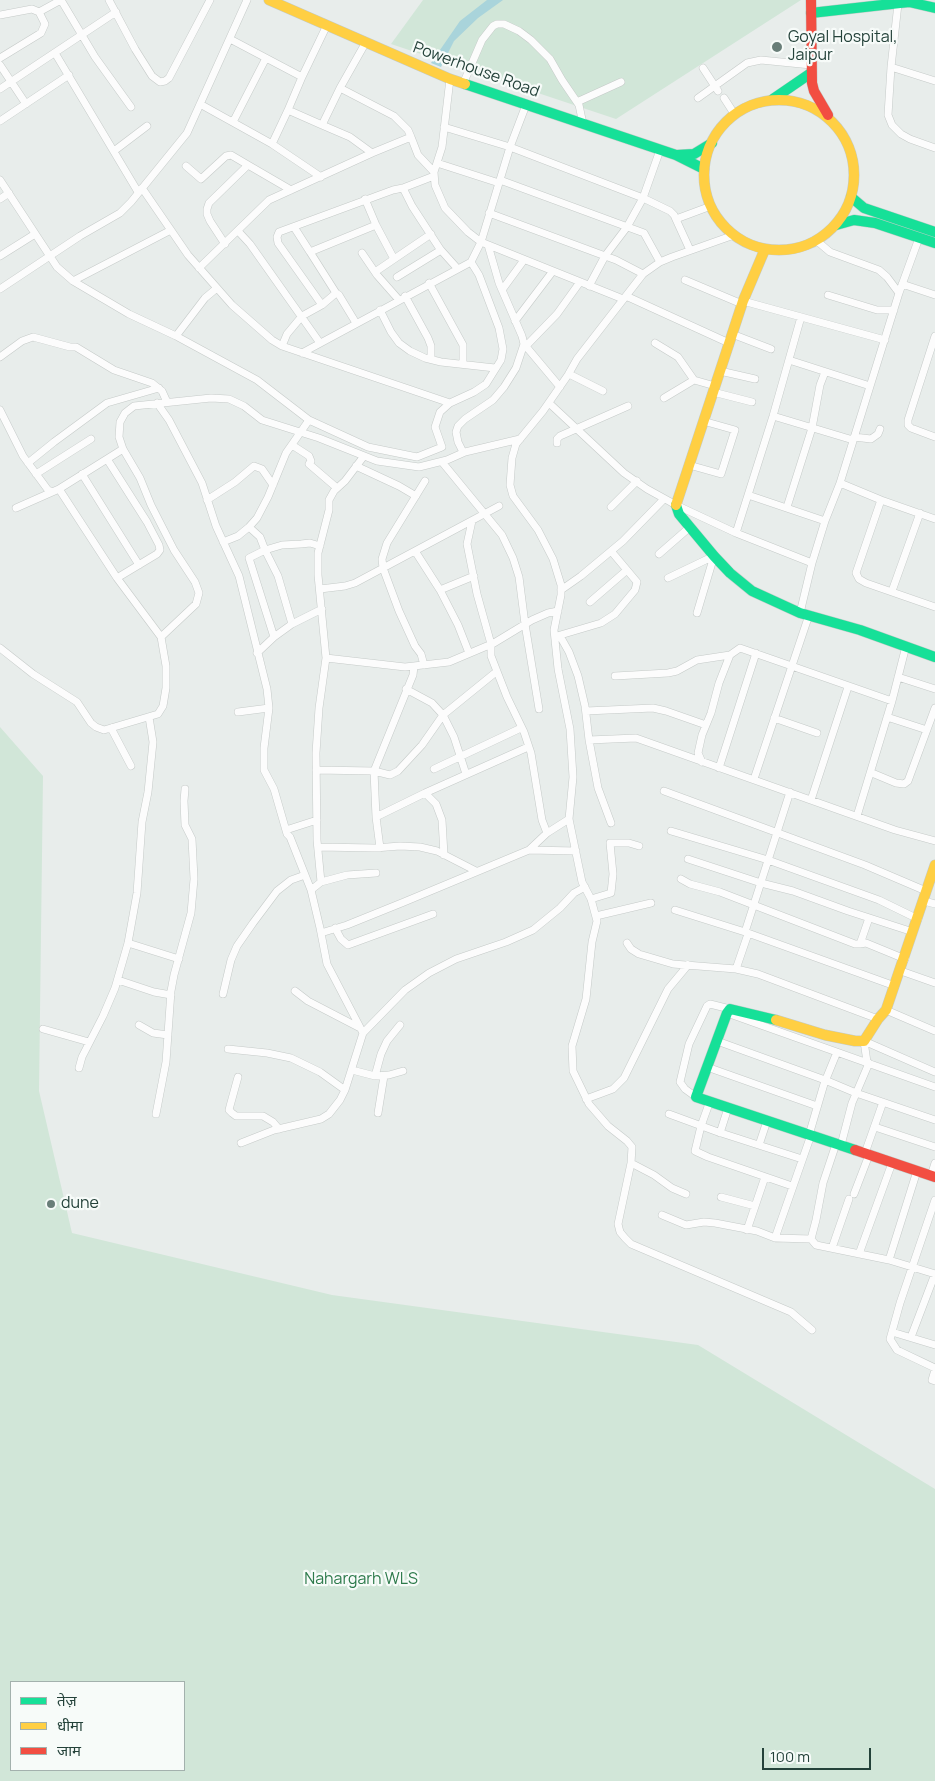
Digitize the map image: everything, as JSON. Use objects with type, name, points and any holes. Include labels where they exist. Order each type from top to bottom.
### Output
[{"type":"street","points":[[39,12],[62,0],[95,57],[131,107]]},
{"type":"street","points":[[109,0],[148,70],[155,80],[160,82],[169,78],[210,0]]},
{"type":"street","points":[[0,290],[50,256],[120,213],[131,202],[187,133],[247,0]]},
{"type":"street","name":"Powerhouse Road","points":[[269,0],[463,84],[676,155],[704,169]]},
{"type":"street","points":[[811,0],[811,69],[814,91],[849,146],[854,166],[855,182],[848,207],[836,225],[817,241],[802,248],[778,251],[753,246],[734,235],[716,217],[705,187],[704,169],[709,149],[718,133],[736,115],[749,107],[769,101],[787,100],[799,103],[817,110],[831,120]]},
{"type":"street","points":[[810,13],[909,2],[935,8]]},
{"type":"street","points":[[898,4],[888,116],[892,125],[901,134],[935,148]]},
{"type":"street","points":[[0,15],[32,9],[39,12],[45,24],[41,33],[0,58]]},
{"type":"street","points":[[0,89],[116,12]]},
{"type":"street","points":[[463,84],[482,40],[493,26],[504,24],[525,35],[544,51],[582,111],[583,124]]},
{"type":"street","points":[[272,144],[327,25]]},
{"type":"street","points":[[230,39],[302,77]]},
{"type":"street","points":[[322,125],[366,42]]},
{"type":"street","points":[[56,52],[114,151],[140,190],[188,255],[232,305],[272,340],[282,346],[450,404]]},
{"type":"street","points":[[233,122],[266,58]]},
{"type":"street","points":[[698,98],[716,88],[747,62],[761,60],[811,69]]},
{"type":"street","points":[[0,65],[26,104]]},
{"type":"street","points":[[891,67],[935,81]]},
{"type":"street","points":[[703,68],[716,88]]},
{"type":"street","points":[[769,101],[781,94],[811,69]]},
{"type":"street","points":[[0,121],[69,75]]},
{"type":"street","points":[[448,78],[442,147],[434,174],[435,184],[445,208],[468,232],[483,244],[589,286],[731,338],[771,349]]},
{"type":"street","points":[[577,102],[621,82]]},
{"type":"street","points":[[340,88],[394,116],[408,130],[418,155],[434,174]]},
{"type":"street","points":[[724,98],[736,115]]},
{"type":"street","points":[[200,104],[272,144],[321,176]]},
{"type":"street","points":[[302,353],[473,260],[483,244],[489,212],[526,105]]},
{"type":"street","points":[[288,110],[350,136],[372,153]]},
{"type":"street","points":[[114,151],[147,126]]},
{"type":"street","points":[[444,127],[510,147],[643,198],[670,211],[676,219],[690,250]]},
{"type":"street","points":[[199,268],[269,200],[411,137]]},
{"type":"street","points":[[676,155],[694,154],[712,142]]},
{"type":"street","points":[[589,286],[605,256],[627,227],[643,198],[660,150]]},
{"type":"street","points":[[186,166],[201,179],[226,156],[231,155],[291,190]]},
{"type":"street","points":[[437,163],[499,182],[644,233],[660,262]]},
{"type":"street","points":[[225,244],[207,214],[209,203],[248,165]]},
{"type":"street","points":[[322,304],[278,243],[277,236],[279,232],[365,199],[403,188],[434,174]]},
{"type":"street","points":[[0,180],[57,266],[73,281],[129,314],[176,336],[257,380],[309,420],[368,447],[417,457],[442,448],[435,426],[440,412],[450,404],[486,384],[501,360],[503,348],[498,328],[473,260]]},
{"type":"street","points":[[403,188],[430,234],[457,268]]},
{"type":"street","points":[[0,198],[9,193]]},
{"type":"street","points":[[851,197],[864,208],[935,232]]},
{"type":"street","points":[[365,199],[376,225],[394,258]]},
{"type":"street","points":[[676,219],[711,206]]},
{"type":"street","points":[[489,212],[605,256],[643,274]]},
{"type":"street","points":[[836,225],[854,220],[875,223],[935,243]]},
{"type":"street","points":[[310,252],[376,225]]},
{"type":"street","points":[[294,227],[356,324]]},
{"type":"street","points":[[73,281],[171,230]]},
{"type":"street","points":[[238,231],[250,244],[320,343]]},
{"type":"street","points":[[0,256],[35,234]]},
{"type":"street","points":[[375,272],[430,234]]},
{"type":"street","points":[[611,823],[598,788],[589,740],[586,711],[573,662],[554,630],[561,585],[553,559],[538,530],[513,496],[510,485],[512,458],[516,444],[549,403],[577,359],[643,274],[660,262],[734,235]]},
{"type":"street","points":[[754,779],[791,666],[805,614],[812,563],[825,521],[840,483],[899,293],[919,238]]},
{"type":"street","points":[[817,241],[830,252],[879,270],[899,293]]},
{"type":"street","points":[[483,244],[525,345],[560,387]]},
{"type":"street","points":[[764,248],[731,338],[676,505],[680,514],[714,556],[730,573],[752,591],[805,614],[906,646],[935,658]]},
{"type":"street","points":[[397,277],[441,250]]},
{"type":"street","points":[[362,253],[375,272],[402,298],[428,338],[431,346],[431,360]]},
{"type":"street","points":[[502,290],[524,260]]},
{"type":"street","points":[[515,321],[554,271]]},
{"type":"street","points":[[685,280],[743,303],[885,340]]},
{"type":"street","points":[[462,453],[456,432],[458,426],[493,400],[504,388],[516,368],[525,345],[557,314],[580,282]]},
{"type":"street","points":[[429,284],[463,345],[463,364]]},
{"type":"street","points":[[902,284],[935,295]]},
{"type":"street","points":[[176,336],[205,298],[217,288]]},
{"type":"street","points":[[282,346],[287,334],[302,316],[336,293]]},
{"type":"street","points":[[828,295],[877,310],[894,310]]},
{"type":"street","points":[[380,310],[399,343],[410,351],[431,360],[496,368]]},
{"type":"street","points":[[736,533],[773,416],[801,317]]},
{"type":"street","points":[[935,336],[908,420],[908,425],[911,428],[935,437]]},
{"type":"street","points":[[0,357],[22,341],[33,337],[70,348],[76,347],[114,370],[152,383],[163,394]]},
{"type":"street","points":[[655,343],[678,356],[694,380],[752,402]]},
{"type":"street","points":[[789,360],[870,386]]},
{"type":"street","points":[[720,371],[755,379]]},
{"type":"street","points":[[787,507],[812,428],[820,386],[825,372]]},
{"type":"street","points":[[569,374],[602,391]]},
{"type":"street","points":[[664,398],[694,380]]},
{"type":"street","points":[[28,463],[107,403],[163,394],[228,398],[244,406],[262,420],[378,461],[419,467],[445,461],[462,453],[520,439]]},
{"type":"street","points":[[161,637],[196,604],[199,593],[195,582],[174,550],[151,505],[140,478],[123,449],[118,430],[125,413],[134,406],[157,403],[163,394]]},
{"type":"street","points":[[157,403],[169,420],[202,483],[216,526],[239,576],[267,689],[269,708],[264,748],[264,770],[274,789],[286,830],[311,890],[327,964],[361,1030]]},
{"type":"street","points":[[549,403],[624,473],[664,499],[736,533],[812,563]]},
{"type":"street","points":[[557,443],[557,439],[560,436],[628,406]]},
{"type":"street","points":[[0,410],[23,456],[48,490],[56,490]]},
{"type":"street","points":[[773,416],[853,439],[871,439],[878,434],[880,429]]},
{"type":"street","points":[[223,542],[238,536],[257,518],[286,453],[309,420]]},
{"type":"street","points":[[689,465],[721,474],[724,465],[735,430],[703,421]]},
{"type":"street","points":[[36,474],[91,439]]},
{"type":"street","points":[[292,446],[309,456],[311,461],[308,464],[337,488]]},
{"type":"street","points":[[321,882],[316,770],[319,708],[326,658],[318,560],[329,510],[329,500],[337,488],[365,457],[368,447]]},
{"type":"street","points":[[16,508],[56,490],[123,449]]},
{"type":"street","points":[[107,459],[140,512],[160,550],[157,554],[116,578]]},
{"type":"street","points":[[445,461],[502,535],[513,558],[519,576],[539,709]]},
{"type":"street","points":[[208,500],[235,482],[254,466],[262,469],[273,485]]},
{"type":"street","points":[[356,466],[416,496]]},
{"type":"street","points":[[82,474],[139,565]]},
{"type":"street","points":[[424,664],[421,654],[415,646],[399,612],[383,568],[382,559],[387,542],[425,481]]},
{"type":"street","points":[[611,507],[637,481]]},
{"type":"street","points":[[840,483],[881,500],[935,518]]},
{"type":"street","points":[[0,648],[33,674],[76,702],[91,723],[104,730],[158,714],[163,706],[166,688],[166,666],[161,637],[116,578],[56,490]]},
{"type":"street","points":[[748,495],[825,521]]},
{"type":"street","points":[[561,590],[623,541],[664,499]]},
{"type":"street","points":[[881,500],[856,573],[866,583],[934,605]]},
{"type":"street","points":[[140,512],[151,505]]},
{"type":"street","points":[[320,588],[345,586],[355,583],[498,506]]},
{"type":"street","points":[[892,591],[920,514]]},
{"type":"street","points":[[472,521],[468,544],[491,644],[491,656],[528,747],[542,820],[547,832]]},
{"type":"street","points":[[249,527],[260,537],[278,576],[292,624]]},
{"type":"street","points":[[659,554],[690,527]]},
{"type":"street","points":[[274,638],[249,558],[265,550],[282,545],[310,543],[320,546]]},
{"type":"street","points":[[415,551],[440,590],[458,625],[469,653]]},
{"type":"street","points":[[557,636],[601,623],[615,614],[636,590],[637,582],[611,551]]},
{"type":"street","points":[[668,578],[714,556]]},
{"type":"street","points":[[697,613],[714,556]]},
{"type":"street","points":[[590,602],[627,570]]},
{"type":"street","points":[[440,590],[474,576]]},
{"type":"street","points":[[257,652],[292,624],[322,609]]},
{"type":"street","points":[[326,658],[405,667],[449,662],[491,644],[532,620],[558,611]]},
{"type":"street","points":[[557,636],[558,669],[570,729],[573,777],[569,819],[582,882],[591,899],[597,921],[592,942],[586,999],[572,1046],[573,1071],[586,1099],[608,1126],[632,1147],[632,1163],[618,1224],[620,1232],[631,1244],[791,1312],[812,1330]]},
{"type":"street","points":[[857,816],[888,717],[906,646]]},
{"type":"street","points":[[615,676],[677,671],[698,660],[730,655],[740,648],[892,702]]},
{"type":"street","points":[[719,768],[756,653]]},
{"type":"street","points":[[702,762],[698,753],[719,683],[730,655]]},
{"type":"street","points":[[380,848],[376,817],[374,771],[413,675],[414,666]]},
{"type":"street","points":[[316,770],[374,771],[390,775],[398,771],[422,745],[443,715],[496,672]]},
{"type":"street","points":[[898,676],[935,689]]},
{"type":"street","points":[[810,800],[848,686]]},
{"type":"street","points":[[406,689],[432,703],[443,715],[461,757],[466,774]]},
{"type":"street","points":[[238,712],[269,708]]},
{"type":"street","points":[[586,711],[644,710],[653,708],[706,724]]},
{"type":"street","points":[[872,772],[896,783],[904,784],[908,781],[935,708]]},
{"type":"street","points":[[79,1068],[82,1057],[103,1016],[118,980],[128,943],[137,893],[142,822],[153,750],[149,717]]},
{"type":"street","points":[[888,717],[927,730]]},
{"type":"street","points":[[774,718],[816,734]]},
{"type":"street","points":[[111,728],[130,766]]},
{"type":"street","points":[[434,769],[521,728]]},
{"type":"street","points":[[589,740],[636,738],[895,830],[935,841]]},
{"type":"street","points":[[376,817],[528,747]]},
{"type":"street","points":[[156,1114],[166,1062],[174,975],[191,913],[194,879],[192,839],[185,825],[185,789]]},
{"type":"street","points":[[664,791],[878,870],[925,896],[935,904]]},
{"type":"street","points":[[736,969],[747,933],[752,905],[790,792]]},
{"type":"street","points":[[425,793],[436,804],[442,820],[444,855]]},
{"type":"street","points":[[529,850],[547,832],[569,819]]},
{"type":"street","points":[[286,830],[317,820]]},
{"type":"street","points":[[672,832],[768,860],[879,900],[918,918]]},
{"type":"street","points":[[591,899],[611,893],[613,874],[610,843],[629,843],[639,846]]},
{"type":"street","points":[[318,847],[380,848],[400,846],[420,848],[444,855],[476,871]]},
{"type":"street","points":[[321,933],[404,902],[529,850],[576,851]]},
{"type":"street","points":[[688,859],[760,884],[792,891],[913,932]]},
{"type":"street","points":[[811,1239],[823,1183],[868,1063],[864,1041],[878,1018],[886,1010],[901,971],[935,864]]},
{"type":"street","points":[[311,890],[321,882],[347,875],[376,873]]},
{"type":"street","points":[[223,994],[231,960],[253,923],[277,891],[291,880],[304,875]]},
{"type":"street","points":[[681,879],[690,884],[720,892],[855,944],[866,943],[904,959]]},
{"type":"street","points":[[241,1142],[279,1129],[321,1119],[329,1114],[345,1090],[352,1070],[361,1030],[405,990],[429,973],[456,959],[506,942],[533,930],[560,908],[574,893],[585,887]]},
{"type":"street","points":[[596,916],[651,903]]},
{"type":"street","points":[[675,910],[747,933],[894,986]]},
{"type":"street","points":[[335,928],[348,945],[433,914]]},
{"type":"street","points":[[860,944],[869,918]]},
{"type":"street","points":[[128,943],[179,960]]},
{"type":"street","points":[[627,943],[631,949],[639,954],[672,964],[736,969],[782,982],[878,1018]]},
{"type":"street","points":[[586,1099],[606,1092],[624,1078],[668,989],[688,965]]},
{"type":"street","points":[[901,971],[935,983]]},
{"type":"street","points":[[118,980],[171,996]]},
{"type":"street","points":[[295,991],[308,1002],[361,1030]]},
{"type":"street","points":[[935,1087],[710,1004],[707,1006],[689,1044],[680,1082],[685,1089],[696,1097],[933,1177],[935,1163]]},
{"type":"street","points":[[886,1010],[935,1031]]},
{"type":"street","points":[[696,1097],[728,1011]]},
{"type":"street","points":[[728,1011],[759,1015],[825,1035],[864,1041],[935,1072]]},
{"type":"street","points":[[138,1024],[153,1033],[168,1035]]},
{"type":"street","points":[[375,1076],[387,1041],[400,1025]]},
{"type":"street","points":[[43,1029],[89,1042]]},
{"type":"street","points":[[717,1041],[826,1080],[856,1093],[935,1120]]},
{"type":"street","points":[[228,1049],[267,1053],[291,1058],[320,1072],[345,1090]]},
{"type":"street","points":[[775,1238],[810,1135],[817,1106],[837,1052]]},
{"type":"street","points":[[707,1067],[817,1106]]},
{"type":"street","points":[[352,1070],[375,1076],[384,1076],[404,1071]]},
{"type":"street","points":[[378,1113],[384,1076]]},
{"type":"street","points":[[238,1077],[229,1110],[236,1116],[263,1116],[273,1122],[279,1129]]},
{"type":"street","points":[[710,1101],[695,1151],[792,1186]]},
{"type":"street","points":[[832,1248],[867,1154],[883,1102]]},
{"type":"street","points":[[720,1133],[728,1108]]},
{"type":"street","points":[[669,1114],[802,1160]]},
{"type":"street","points":[[759,1145],[767,1121]]},
{"type":"street","points":[[875,1127],[935,1147]]},
{"type":"street","points":[[632,1163],[672,1188],[686,1194]]},
{"type":"street","points":[[859,1254],[892,1163]]},
{"type":"street","points":[[889,1260],[917,1171]]},
{"type":"street","points":[[748,1230],[765,1177]]},
{"type":"street","points":[[721,1197],[755,1206]]},
{"type":"street","points":[[935,1200],[890,1338],[897,1350],[935,1369],[932,1380],[935,1381]]},
{"type":"street","points":[[662,1215],[686,1225],[710,1223],[748,1230],[775,1238],[811,1239],[816,1245],[889,1260],[935,1274],[911,1338]]},
{"type":"street","points":[[892,1332],[935,1345]]},
{"type":"green space","points":[[423,0],[801,0],[616,119],[391,44]]},
{"type":"green space","name":"Nahargarh WLS","points":[[0,727],[43,776],[39,1091],[72,1233],[332,1295],[698,1345],[935,1489],[935,1781],[0,1781]]},
{"type":"water","points":[[487,0],[503,0],[478,18],[454,41],[441,67],[431,63],[460,21]]},
{"type":"traffic: fast","points":[[811,13],[909,2],[935,8]]},
{"type":"traffic: fast","points":[[773,99],[811,73]]},
{"type":"traffic: fast","points":[[465,84],[676,155],[704,169]]},
{"type":"traffic: fast","points":[[677,155],[694,154],[712,143]]},
{"type":"traffic: fast","points":[[851,197],[864,208],[935,232]]},
{"type":"traffic: fast","points":[[836,225],[854,220],[875,223],[935,243]]},
{"type":"traffic: fast","points":[[676,505],[679,514],[714,556],[730,573],[752,591],[800,613],[860,630],[935,657]]},
{"type":"traffic: fast","points":[[776,1020],[730,1009],[696,1097],[855,1150]]},
{"type":"traffic: slow","points":[[269,0],[465,84]]},
{"type":"traffic: slow","points":[[779,100],[794,101],[808,106],[832,122],[848,146],[853,160],[854,175],[853,190],[848,204],[832,228],[808,244],[794,249],[779,250],[764,249],[750,244],[726,228],[710,204],[705,190],[704,175],[705,160],[710,146],[726,122],[750,106],[764,101],[779,100]]},
{"type":"traffic: slow","points":[[676,505],[743,301],[765,249]]},
{"type":"traffic: slow","points":[[776,1020],[825,1035],[864,1041],[886,1010],[935,865]]},
{"type":"traffic: jam","points":[[811,0],[812,83],[814,91],[828,115]]},
{"type":"traffic: jam","points":[[855,1150],[935,1177]]},
{"type":"place","name":"Goyal Hospital, Jaipur","points":[[777,47]]},
{"type":"place","name":"dune","points":[[51,1204]]}]
